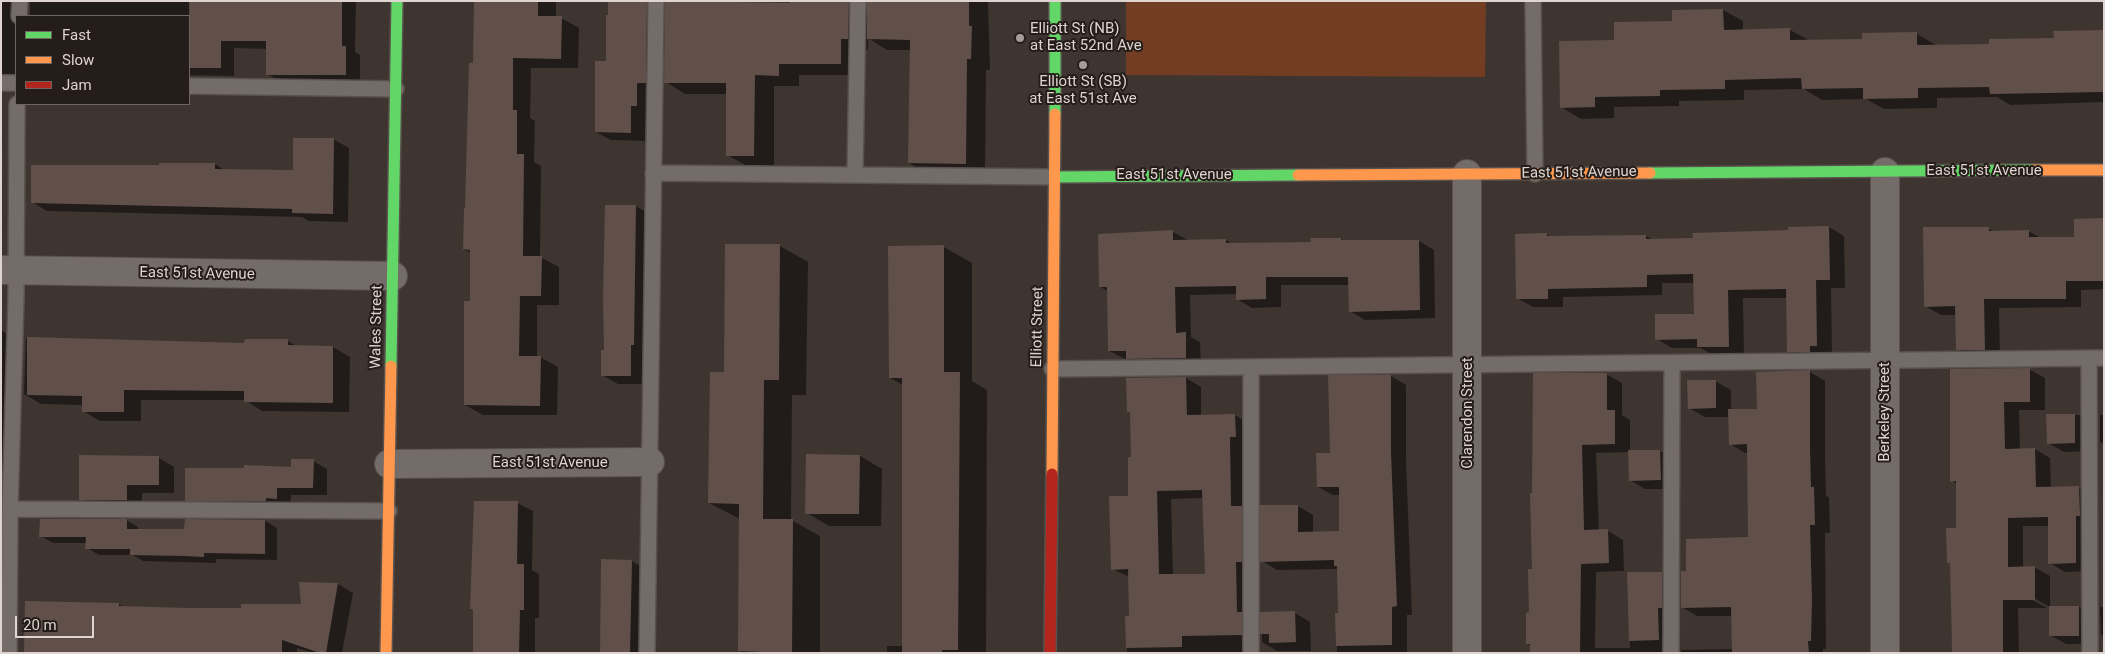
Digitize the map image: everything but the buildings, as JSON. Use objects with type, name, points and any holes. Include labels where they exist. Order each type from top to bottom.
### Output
[{"type":"street","name":"Wales Street","points":[[386,653],[397,1]]},
{"type":"street","name":"Elliott Street","points":[[1050,653],[1055,1]]},
{"type":"street","name":"East 51st Avenue","points":[[1055,177],[2104,170]]},
{"type":"street","name":"Berkeley Street","points":[[1884,172],[1885,653]]},
{"type":"street","name":"Clarendon Street","points":[[1467,174],[1467,653]]},
{"type":"street","name":"East 51st Avenue","points":[[8,271],[393,276]]},
{"type":"street","name":"East 51st Avenue","points":[[389,464],[650,462]]},
{"type":"lane","points":[[19,15],[20,1]]},
{"type":"lane","points":[[647,653],[656,1]]},
{"type":"lane","points":[[855,175],[858,1]]},
{"type":"lane","points":[[1533,1],[1535,174]]},
{"type":"lane","points":[[1,83],[15,83]]},
{"type":"lane","points":[[190,86],[396,90]]},
{"type":"lane","points":[[9,653],[8,271],[17,105]]},
{"type":"lane","points":[[654,173],[1055,177]]},
{"type":"lane","points":[[1052,369],[2096,358],[2090,653]]},
{"type":"lane","points":[[1671,653],[1672,363]]},
{"type":"lane","points":[[1251,653],[1252,367]]},
{"type":"lane","points":[[10,509],[389,510]]},
{"type":"shaded area","points":[[1126,1],[1486,1],[1485,77],[1126,75]]},
{"type":"traffic: fast","points":[[391,366],[397,1]]},
{"type":"traffic: fast","points":[[1055,1],[1055,114]]},
{"type":"traffic: fast","points":[[1650,173],[2033,170]]},
{"type":"traffic: fast","points":[[1055,177],[1298,175]]},
{"type":"traffic: slow","points":[[1052,474],[1055,114]]},
{"type":"traffic: slow","points":[[2033,170],[2104,170]]},
{"type":"traffic: slow","points":[[1298,175],[1650,173]]},
{"type":"traffic: slow","points":[[386,653],[391,366]]},
{"type":"traffic: jam","points":[[1050,653],[1052,474]]},
{"type":"place","name":"Elliott St (NB) at East 52nd Ave","points":[[1020,38]]},
{"type":"place","name":"Elliott St (SB) at East 51st Ave","points":[[1083,65]]}]
